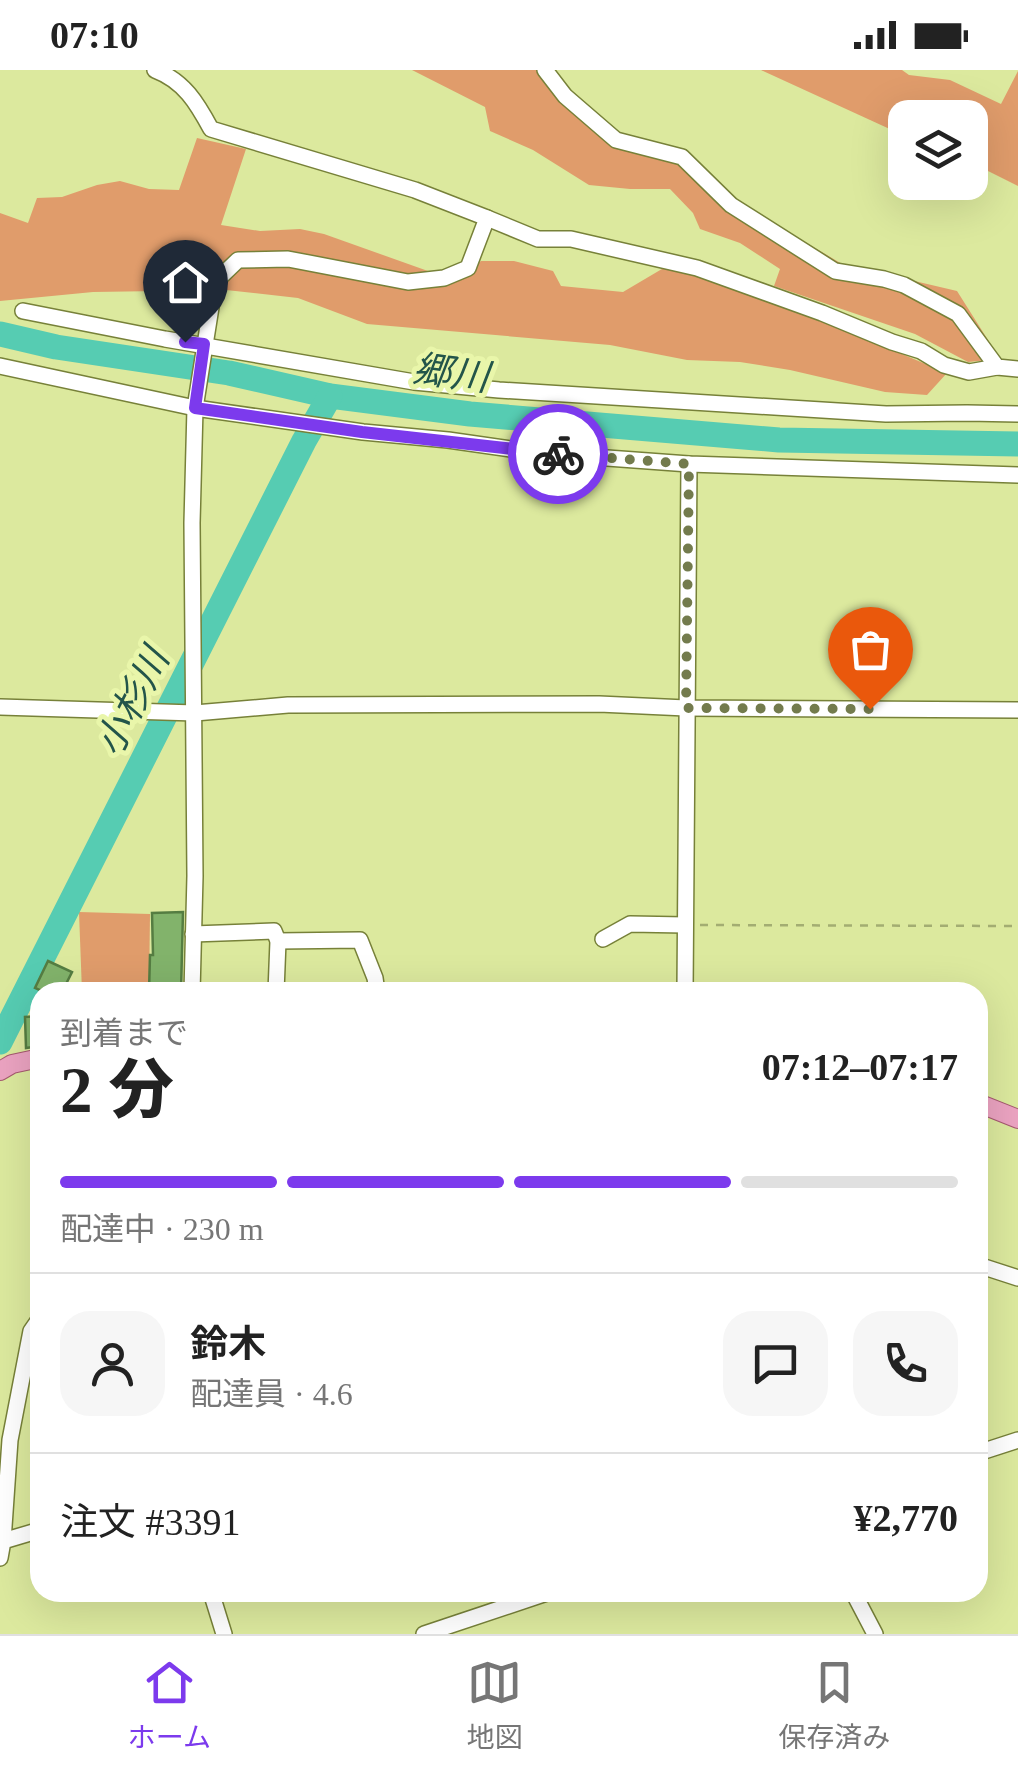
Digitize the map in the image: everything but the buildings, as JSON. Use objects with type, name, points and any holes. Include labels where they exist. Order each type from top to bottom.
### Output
[{"type":"main road","points":[[0,1070],[30,1060]]},
{"type":"main road","points":[[988,1108],[1018,1119]]},
{"type":"street","points":[[156,70],[193,95],[210,129],[415,190],[538,239],[571,240],[697,268],[822,312],[944,365],[969,372],[997,367],[1018,369]]},
{"type":"street","points":[[545,70],[565,96],[616,140],[682,157],[731,205],[836,270],[904,285],[958,314],[997,367]]},
{"type":"street","points":[[192,982],[195,408],[216,282],[238,260],[288,260],[408,282],[444,278],[468,268],[487,218]]},
{"type":"street","points":[[23,311],[414,382],[886,414],[1018,414]]},
{"type":"street","points":[[0,366],[195,408],[538,453],[689,464],[1018,475]]},
{"type":"street","points":[[685,982],[689,464]]},
{"type":"street","points":[[0,706],[195,712],[288,705],[599,704],[1018,710]]},
{"type":"street","points":[[603,939],[630,924],[685,924]]},
{"type":"street","points":[[193,934],[274,931],[278,941],[276,982]]},
{"type":"street","points":[[278,941],[360,940],[376,982]]},
{"type":"street","points":[[988,1269],[1018,1278]]},
{"type":"street","points":[[2,1549],[10,1440],[30,1336]]},
{"type":"street","points":[[988,1450],[1018,1440]]},
{"type":"street","points":[[2,1549],[30,1535]]},
{"type":"street","points":[[215,1602],[224,1634]]},
{"type":"street","points":[[424,1634],[520,1602]]},
{"type":"street","points":[[858,1602],[875,1634]]},
{"type":"path","points":[[685,924],[1018,926]]},
{"type":"shaded area","points":[[412,70],[549,70],[572,96],[616,133],[648,143],[842,264],[957,291],[1000,359],[968,362],[915,334],[774,286],[780,269],[740,243],[700,229],[693,213],[670,189],[589,185],[533,150],[490,131],[485,107]]},
{"type":"shaded area","points":[[761,70],[902,70],[909,75],[950,80],[1001,104],[1018,71],[1018,186],[988,171],[988,100],[888,100],[888,128]]},
{"type":"shaded area","points":[[197,138],[246,149],[221,225],[324,234],[456,281],[481,261],[514,261],[553,271],[561,286],[623,292],[667,266],[783,304],[947,373],[927,395],[885,392],[740,362],[687,360],[610,345],[367,324],[298,298],[226,290],[93,292],[0,301],[0,213],[28,223],[37,198],[62,197],[120,181],[149,189],[179,190]]},
{"type":"shaded area","points":[[79,912],[150,914],[149,982],[82,982]]},
{"type":"waterway","name":"郷川","points":[[0,334],[56,347],[229,373],[330,396],[470,414],[779,440],[1018,444]]},
{"type":"waterway","name":"小杉川","points":[[30,982],[330,396]]},
{"type":"waterway","name":"小杉川","points":[[0,1042],[30,983]]},
{"type":"way so far","points":[[558,454],[689,464],[686,708],[870,709]]},
{"type":"route","points":[[185,342],[204,344],[195,408],[558,454]]}]
